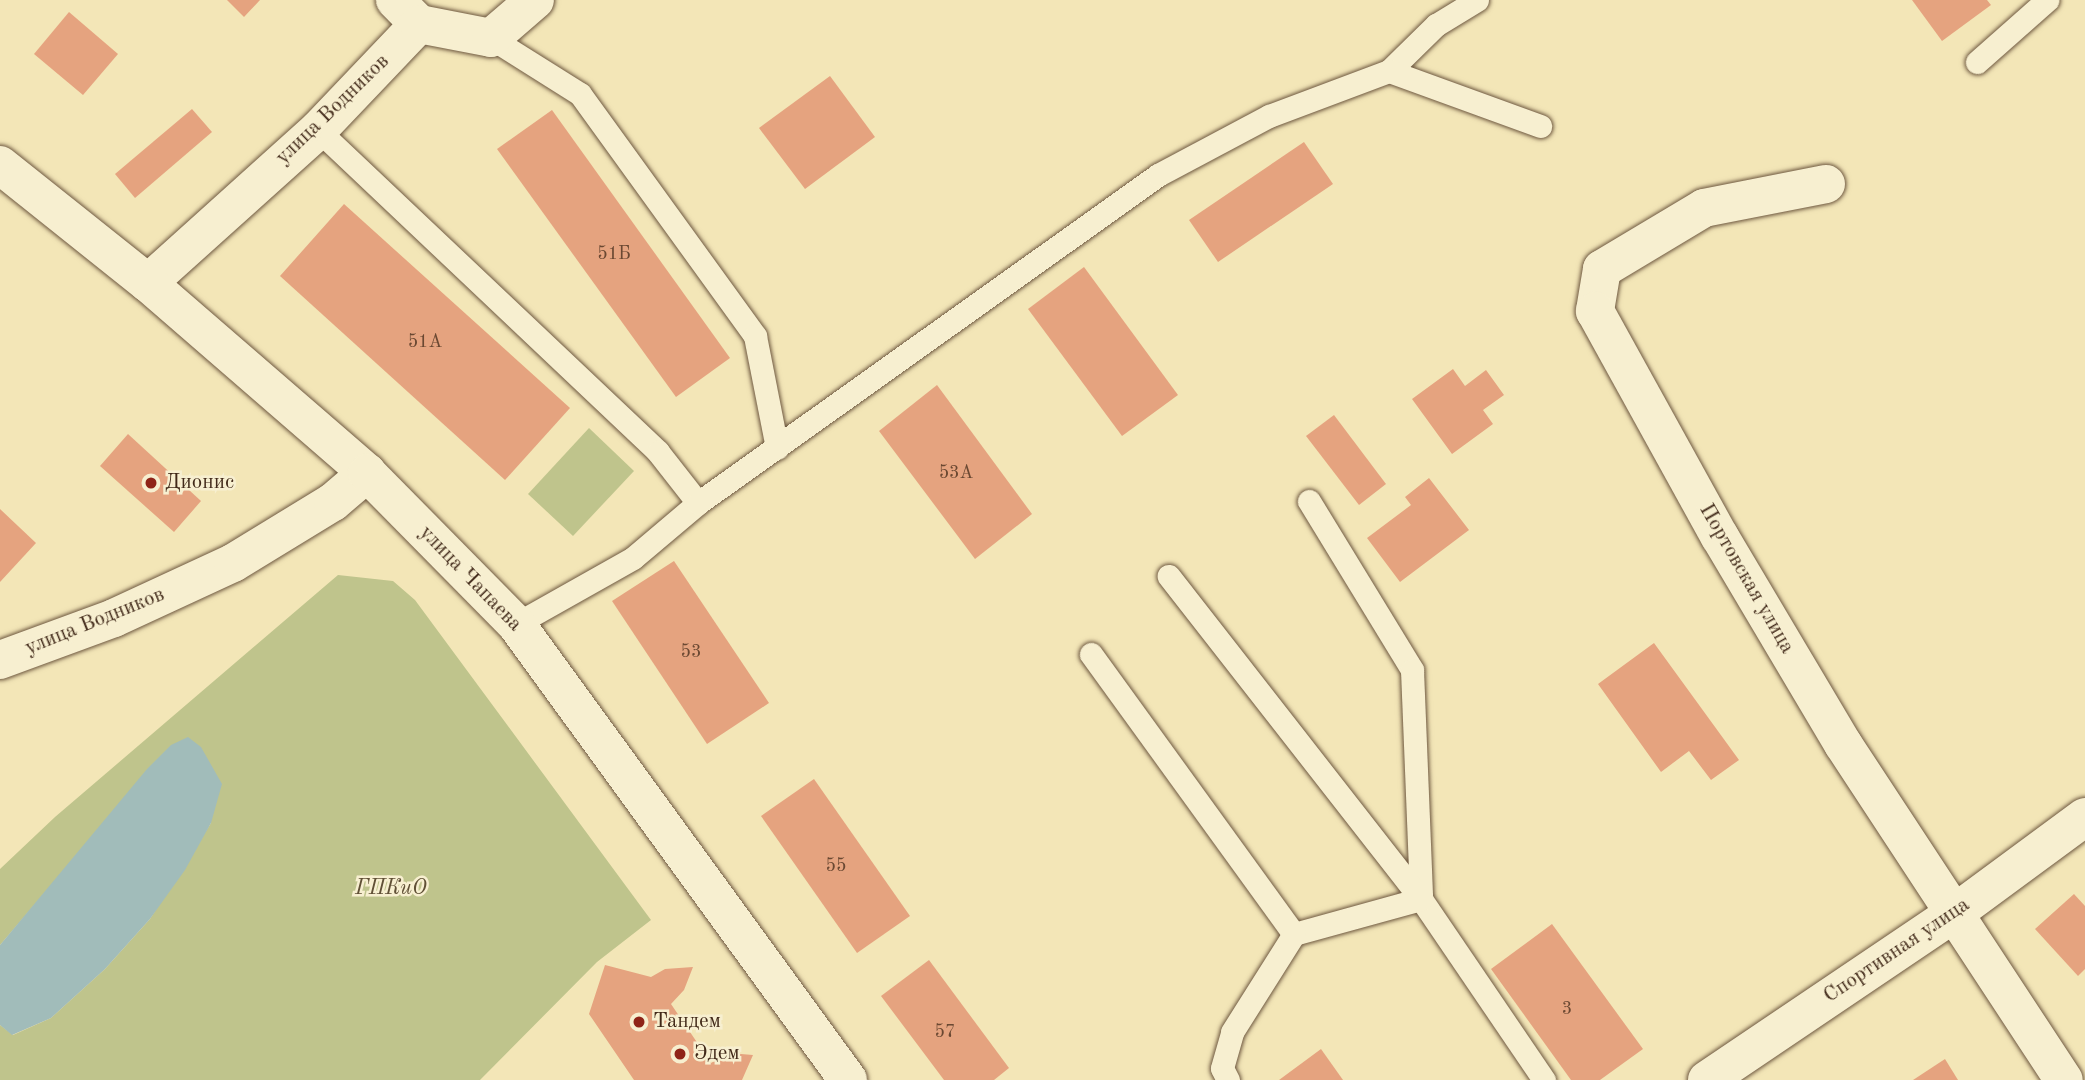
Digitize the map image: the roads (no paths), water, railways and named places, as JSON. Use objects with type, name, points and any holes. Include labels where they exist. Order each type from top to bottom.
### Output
[{"type":"street","points":[[491,38],[535,0]]},
{"type":"street","name":"улица Водников","points":[[148,283],[318,130],[407,12],[491,38]]},
{"type":"street","name":"улица Чапаева","points":[[0,165],[148,283],[367,473],[516,624],[848,1080]]},
{"type":"street","name":"Портовская улица","points":[[1826,184],[1704,208],[1602,269],[1595,311],[1720,537],[1952,915],[2064,1080]]},
{"type":"street","name":"улица Водников","points":[[0,660],[114,618],[233,563],[332,502],[367,473]]},
{"type":"street","name":"Спортивная улица","points":[[1707,1080],[1952,915],[2085,817]]},
{"type":"lane","points":[[516,624],[633,558],[698,503],[1158,176],[1269,116],[1389,71],[1436,25],[1477,0]]},
{"type":"lane","points":[[1977,62],[2047,0]]},
{"type":"lane","points":[[491,38],[580,94],[755,336],[777,448]]},
{"type":"lane","points":[[1389,71],[1540,126]]},
{"type":"lane","points":[[318,130],[658,452],[698,503]]},
{"type":"lane","points":[[1309,501],[1412,670],[1421,898]]},
{"type":"lane","points":[[1169,576],[1421,898],[1544,1080]]},
{"type":"lane","points":[[1091,654],[1294,934]]},
{"type":"lane","points":[[1228,1080],[1222,1068],[1232,1032],[1294,934],[1421,898]]},
{"type":"water","points":[[188,737],[201,747],[222,784],[211,823],[185,870],[150,919],[105,969],[51,1018],[12,1035],[0,1025],[0,945],[147,769],[171,745]]},
{"type":"place","name":"Дионис","points":[[151,483]]},
{"type":"place","name":"Тандем","points":[[639,1022]]},
{"type":"place","name":"Эдем","points":[[680,1054]]},
{"type":"park label","name":"ГПКиО","points":[[391,889]]}]
